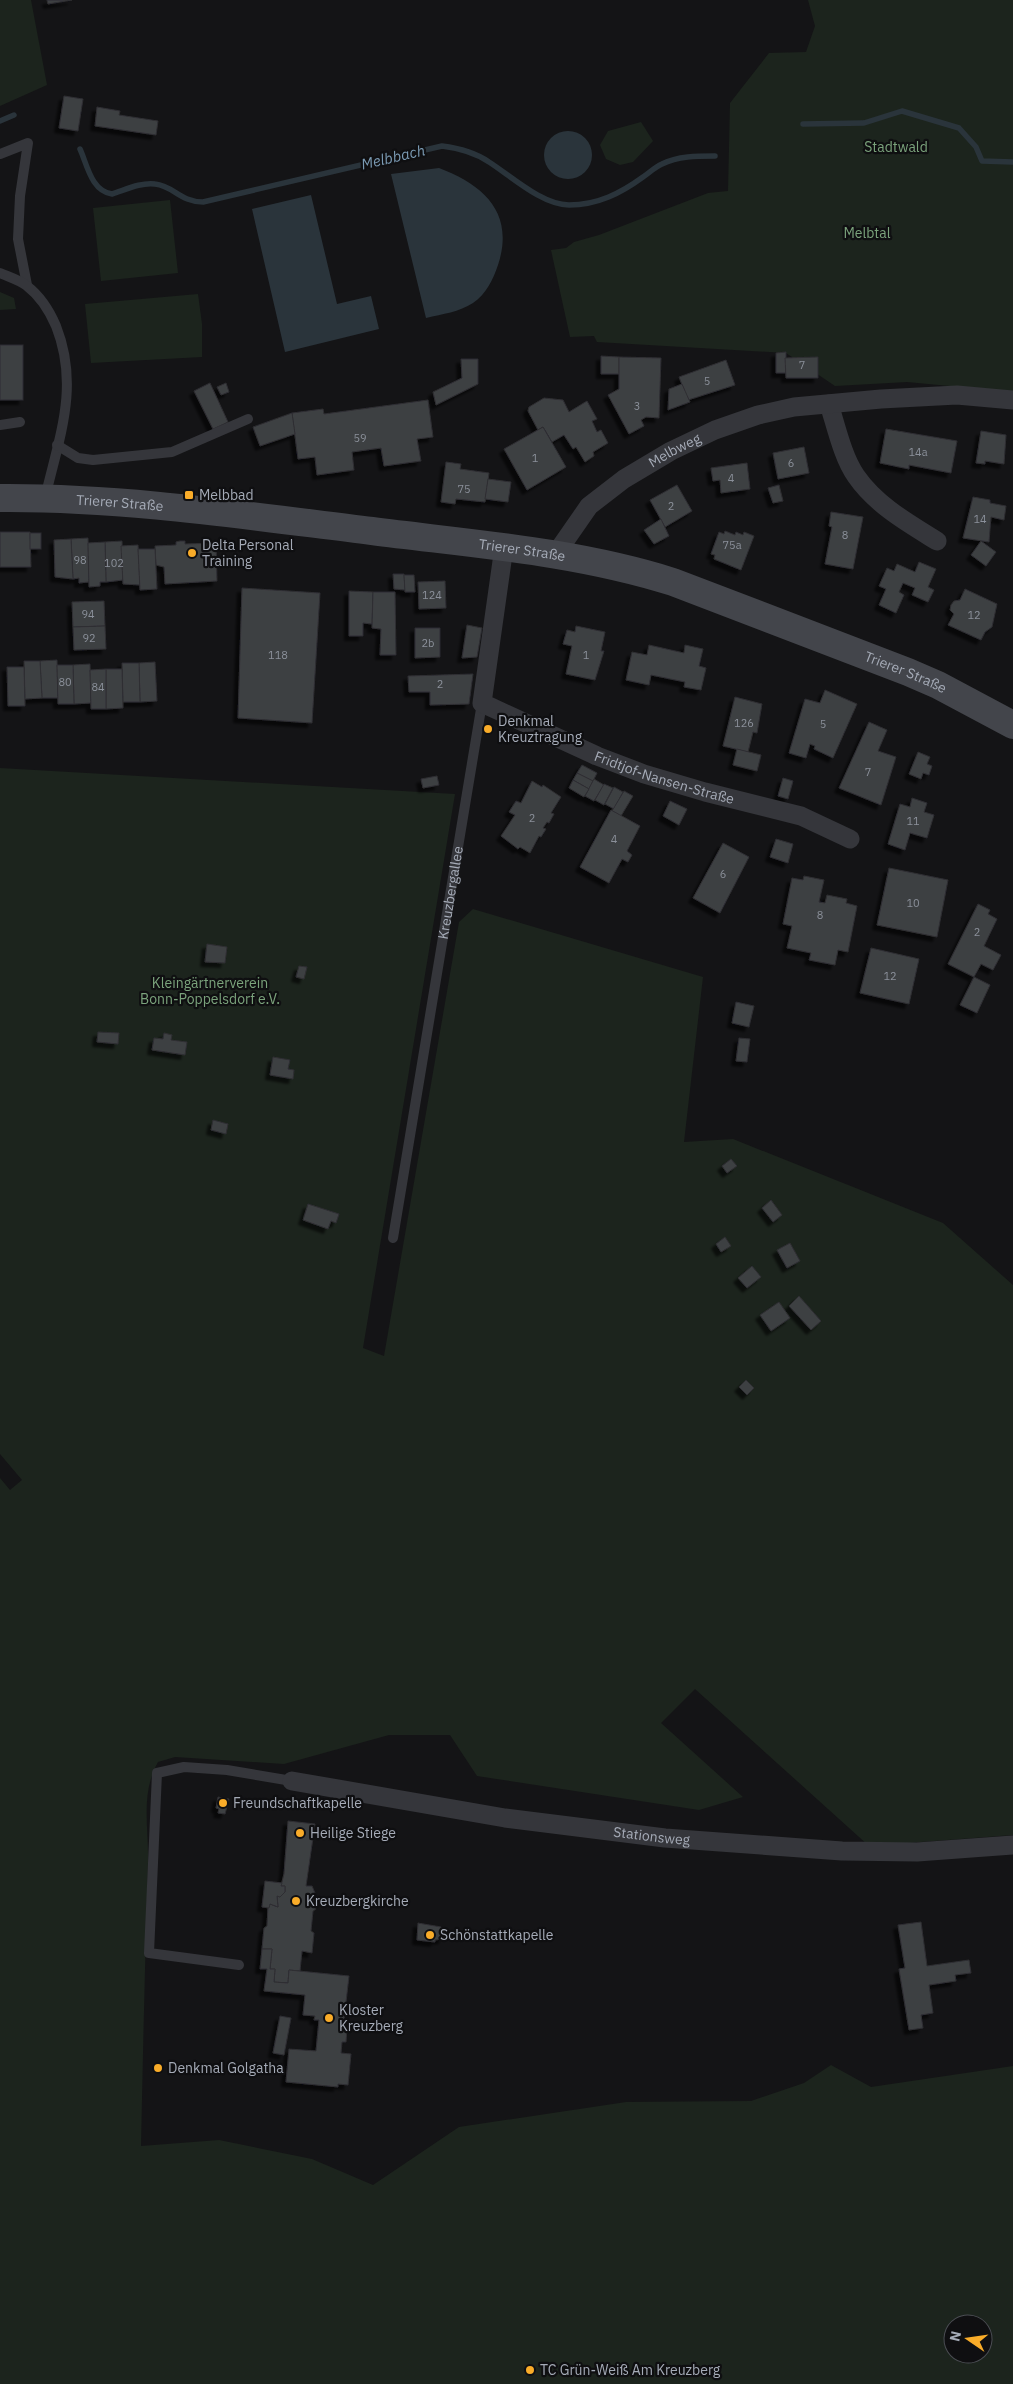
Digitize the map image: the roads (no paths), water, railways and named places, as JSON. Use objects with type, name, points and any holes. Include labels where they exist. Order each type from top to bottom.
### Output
[{"type":"street","name":"Melbweg","points":[[555,555],[589,506],[624,479],[671,451],[714,430],[758,415],[794,407],[956,395],[1013,400]]},
{"type":"street","points":[[829,404],[840,440],[856,476],[888,510],[937,541]]},
{"type":"street","name":"Trierer Straße","points":[[0,498],[45,498],[147,506],[504,547],[635,570],[673,582],[908,672],[938,685],[1013,725]]},
{"type":"street","name":"Kreuzbergallee","points":[[482,703],[504,547]]},
{"type":"street","name":"Fridtjof-Nansen-Straße","points":[[482,703],[597,756],[644,774],[705,792],[801,816],[850,840]]},
{"type":"street","name":"Stationsweg","points":[[292,1781],[505,1818],[666,1838],[842,1851],[917,1852],[1013,1845]]},
{"type":"lane","points":[[0,154],[28,143],[20,196],[18,239],[27,286]]},
{"type":"lane","points":[[0,273],[27,286],[51,315],[62,343],[68,375],[67,403],[45,498]]},
{"type":"lane","points":[[57,445],[78,458],[92,460],[172,452],[248,419]]},
{"type":"lane","points":[[0,424],[20,422]]},
{"type":"lane","name":"Kreuzbergallee","points":[[393,1238],[482,703]]},
{"type":"lane","points":[[239,1965],[149,1953],[157,1773],[184,1767],[227,1770],[292,1781]]},
{"type":"waterway","name":"Melbbach","points":[[803,124],[864,123],[902,111],[959,128],[976,147],[982,161],[1013,162]]},
{"type":"waterway","name":"Melbbach","points":[[0,121],[14,115]]},
{"type":"waterway","name":"Melbbach","points":[[80,149],[94,182],[105,192],[112,194],[139,185],[155,184],[162,185],[188,199],[203,202],[442,146],[478,156],[538,195],[559,204],[569,205],[590,203],[609,197],[635,183],[668,161],[688,157],[715,156]]},
{"type":"place","name":"Melbbad","points":[[189,495]]},
{"type":"place","name":"Delta Personal Training","points":[[192,553]]},
{"type":"place","name":"Denkmal Kreuztragung","points":[[488,729]]},
{"type":"place","name":"Freundschaftkapelle","points":[[223,1803]]},
{"type":"place","name":"Heilige Stiege","points":[[300,1833]]},
{"type":"place","name":"Kreuzbergkirche","points":[[296,1901]]},
{"type":"place","name":"Schönstattkapelle","points":[[430,1935]]},
{"type":"place","name":"Kloster Kreuzberg","points":[[329,2018]]},
{"type":"place","name":"Denkmal Golgatha","points":[[158,2068]]},
{"type":"place","name":"TC Grün-Weiß Am Kreuzberg","points":[[530,2370]]},
{"type":"park label","name":"Stadtwald","points":[[896,147]]},
{"type":"park label","name":"Melbtal","points":[[867,233]]},
{"type":"park label","name":"Kleingärtnerverein Bonn-Poppelsdorf e.V.","points":[[210,992]]}]
